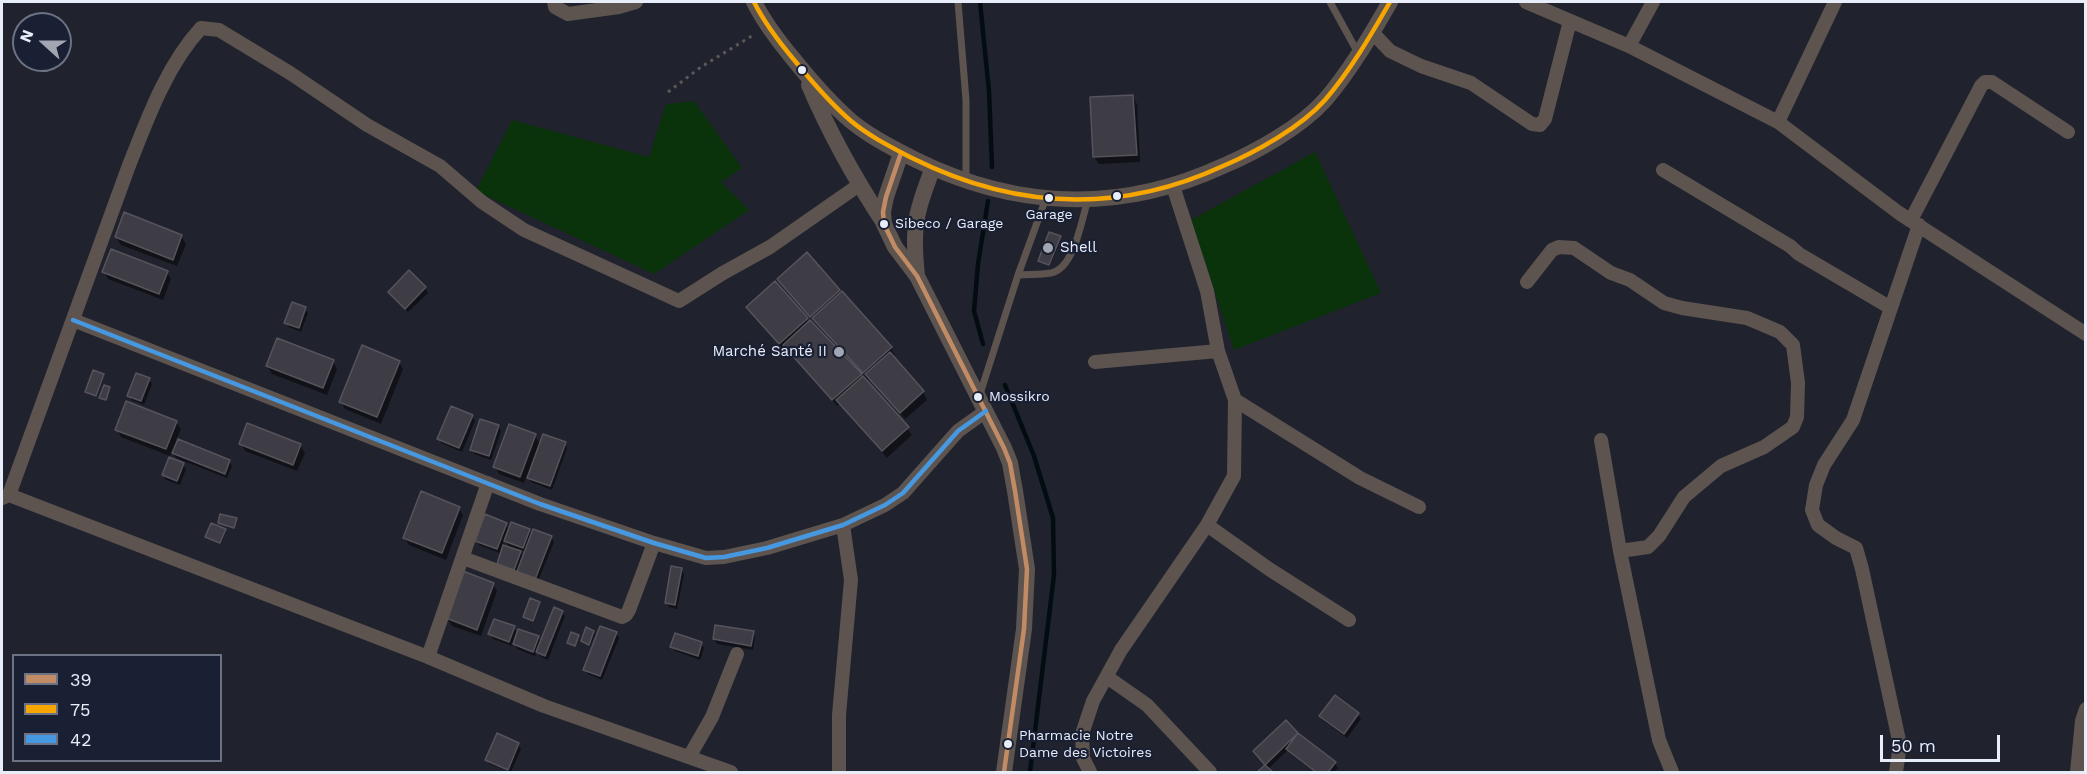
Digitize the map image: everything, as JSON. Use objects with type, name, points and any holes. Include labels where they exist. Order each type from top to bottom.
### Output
[{"type":"street","points":[[554,2],[555,7],[568,14],[619,7],[636,2]]},
{"type":"street","points":[[754,2],[767,27],[802,71],[831,103],[866,133],[901,153],[966,182],[1001,191],[1046,198],[1088,200],[1173,186],[1232,162],[1282,135],[1324,101],[1390,2]]},
{"type":"street","points":[[1526,2],[1629,46],[1778,122],[1915,223],[2085,334]]},
{"type":"street","points":[[1629,46],[1653,2]]},
{"type":"street","points":[[1778,122],[1835,2]]},
{"type":"street","points":[[1372,32],[1390,51],[1421,66],[1471,83],[1532,124],[1540,125],[1545,119],[1570,21]]},
{"type":"street","points":[[731,772],[544,706],[428,657],[5,497],[128,168],[156,101],[189,41],[201,28],[219,30],[290,73],[350,114],[440,166],[482,202],[524,230],[680,302],[723,273],[770,247],[859,185]]},
{"type":"street","points":[[802,71],[826,126],[859,185],[884,224],[895,247],[917,276],[983,404],[1010,463],[1027,569],[1024,629],[1004,772]]},
{"type":"street","points":[[1896,772],[1900,746],[1862,569],[1856,548],[1824,532],[1818,525],[1812,510],[1816,485],[1824,465],[1853,420],[1891,308],[1915,223],[1981,86],[1985,82],[1992,82],[2068,132]]},
{"type":"street","points":[[884,224],[885,197],[901,153]]},
{"type":"street","points":[[917,276],[914,234],[916,216],[933,168]]},
{"type":"street","points":[[1663,170],[1891,308]]},
{"type":"street","points":[[1090,772],[1083,758],[1082,734],[1093,701],[1120,650],[1207,525],[1234,476],[1235,400],[1218,351],[1207,291],[1173,186]]},
{"type":"street","points":[[1527,282],[1552,250],[1559,247],[1574,249],[1611,273],[1630,280],[1664,303],[1747,318],[1780,332],[1793,345],[1798,383],[1797,417],[1793,427],[1764,447],[1721,466],[1684,497],[1659,536],[1648,547],[1620,551]]},
{"type":"street","points":[[73,320],[540,504],[654,543],[706,558],[724,557],[767,548],[843,525],[885,505],[903,493],[983,404]]},
{"type":"street","points":[[1095,362],[1218,351]]},
{"type":"street","points":[[1235,400],[1360,478],[1419,507]]},
{"type":"street","points":[[1601,440],[1620,551],[1659,740],[1672,772]]},
{"type":"street","points":[[428,657],[488,483]]},
{"type":"street","points":[[839,772],[839,715],[851,580],[843,525]]},
{"type":"street","points":[[1207,525],[1348,620]]},
{"type":"street","points":[[463,558],[622,617],[629,610],[654,543]]},
{"type":"street","points":[[689,757],[712,717],[737,654]]},
{"type":"street","points":[[1107,677],[1147,705],[1210,772]]},
{"type":"street","points":[[2077,772],[2085,709]]},
{"type":"lane","points":[[958,2],[966,100],[966,182]]},
{"type":"lane","points":[[1330,2],[1358,53]]},
{"type":"lane","points":[[983,404],[1018,275],[1046,198]]},
{"type":"lane","points":[[1018,275],[1053,273],[1062,267],[1073,248],[1088,200]]},
{"type":"path","points":[[668,92],[701,67],[767,27]]},
{"type":"green space","points":[[694,101],[742,168],[721,182],[749,210],[654,274],[476,191],[512,120],[649,157],[666,104]]},
{"type":"green space","points":[[1315,152],[1381,293],[1234,350],[1191,220]]},
{"type":"building","points":[[1133,95],[1137,155],[1093,157],[1090,97]]},
{"type":"building","points":[[124,212],[182,235],[173,260],[115,237]]},
{"type":"building","points":[[1049,232],[1061,236],[1049,265],[1038,261]]},
{"type":"building","points":[[111,249],[168,271],[159,294],[102,272]]},
{"type":"building","points":[[807,252],[840,290],[810,317],[777,279]]},
{"type":"building","points":[[409,270],[426,287],[405,309],[388,292]]},
{"type":"building","points":[[775,281],[808,318],[779,344],[746,307]]},
{"type":"building","points":[[842,291],[892,347],[863,373],[812,318]]},
{"type":"building","points":[[292,302],[306,307],[299,328],[284,323]]},
{"type":"building","points":[[810,320],[862,374],[832,400],[783,345]]},
{"type":"building","points":[[277,338],[334,360],[323,388],[266,366]]},
{"type":"building","points":[[362,345],[400,361],[377,417],[339,402]]},
{"type":"building","points":[[890,352],[924,391],[900,413],[865,374]]},
{"type":"building","points":[[93,370],[104,374],[96,396],[85,392]]},
{"type":"building","points":[[136,373],[150,378],[141,401],[127,396]]},
{"type":"building","points":[[863,376],[909,427],[882,451],[836,400]]},
{"type":"building","points":[[104,385],[110,387],[106,400],[99,398]]},
{"type":"building","points":[[126,401],[177,421],[166,449],[115,430]]},
{"type":"building","points":[[451,406],[473,415],[459,448],[437,439]]},
{"type":"building","points":[[480,419],[499,425],[489,456],[470,450]]},
{"type":"building","points":[[247,423],[301,444],[293,465],[239,444]]},
{"type":"building","points":[[509,424],[536,434],[520,477],[493,467]]},
{"type":"building","points":[[543,434],[566,442],[550,486],[527,478]]},
{"type":"building","points":[[178,439],[230,460],[225,474],[172,453]]},
{"type":"building","points":[[169,457],[184,463],[177,481],[162,475]]},
{"type":"building","points":[[421,491],[460,507],[442,553],[403,538]]},
{"type":"building","points":[[220,514],[237,518],[234,528],[218,523]]},
{"type":"building","points":[[485,514],[507,523],[497,549],[475,541]]},
{"type":"building","points":[[511,522],[530,529],[523,548],[504,541]]},
{"type":"building","points":[[211,523],[226,529],[220,543],[205,537]]},
{"type":"building","points":[[533,529],[552,536],[534,582],[516,574]]},
{"type":"building","points":[[503,545],[521,551],[514,570],[497,564]]},
{"type":"building","points":[[671,566],[682,568],[675,605],[665,603]]},
{"type":"building","points":[[463,571],[494,583],[477,630],[446,618]]},
{"type":"building","points":[[530,598],[540,602],[533,621],[523,617]]},
{"type":"building","points":[[554,607],[563,611],[545,656],[536,652]]},
{"type":"building","points":[[494,619],[515,626],[509,642],[488,634]]},
{"type":"building","points":[[715,625],[754,631],[751,646],[713,639]]},
{"type":"building","points":[[600,626],[617,632],[600,676],[583,670]]},
{"type":"building","points":[[586,627],[594,631],[589,645],[581,641]]},
{"type":"building","points":[[518,629],[539,636],[533,652],[513,644]]},
{"type":"building","points":[[571,632],[579,635],[575,646],[567,643]]},
{"type":"building","points":[[675,633],[702,642],[698,656],[670,647]]},
{"type":"building","points":[[1335,695],[1359,713],[1344,734],[1319,716]]},
{"type":"building","points":[[1286,720],[1298,733],[1265,765],[1253,751]]},
{"type":"building","points":[[497,733],[519,743],[508,770],[485,760]]},
{"type":"building","points":[[1298,733],[1336,762],[1328,772],[1316,772],[1286,749]]},
{"type":"building","points":[[1265,765],[1273,772],[1257,772]]},
{"type":"waterway","points":[[980,2],[989,91],[992,167]]},
{"type":"waterway","points":[[983,344],[974,311],[978,264],[988,201]]},
{"type":"waterway","points":[[1005,385],[1034,456],[1053,518],[1054,575],[1030,772]]},
{"type":"transit line","name":"75","points":[[754,2],[789,54],[829,100],[843,114],[873,136],[912,158],[950,175],[989,188],[1028,196],[1067,199],[1106,198],[1145,192],[1184,182],[1236,160],[1277,138],[1304,120],[1325,100],[1352,65],[1390,2]]},
{"type":"transit line","name":"39","points":[[901,153],[886,197],[883,212],[884,224],[895,247],[917,276],[1004,448],[1010,463],[1015,491],[1027,569],[1024,629],[1004,772]]},
{"type":"transit line","name":"42","points":[[73,320],[540,504],[654,543],[706,558],[724,557],[767,548],[843,525],[885,505],[903,493],[958,431],[986,411]]},
{"type":"place","name":"Garage","points":[[1049,198]]},
{"type":"place","name":"Sibeco / Garage","points":[[884,224]]},
{"type":"place","name":"Shell","points":[[1048,248]]},
{"type":"place","name":"Marché Santé II","points":[[839,352]]},
{"type":"place","name":"Mossikro","points":[[978,397]]},
{"type":"place","name":"Pharmacie Notre Dame des Victoires","points":[[1008,744]]}]
